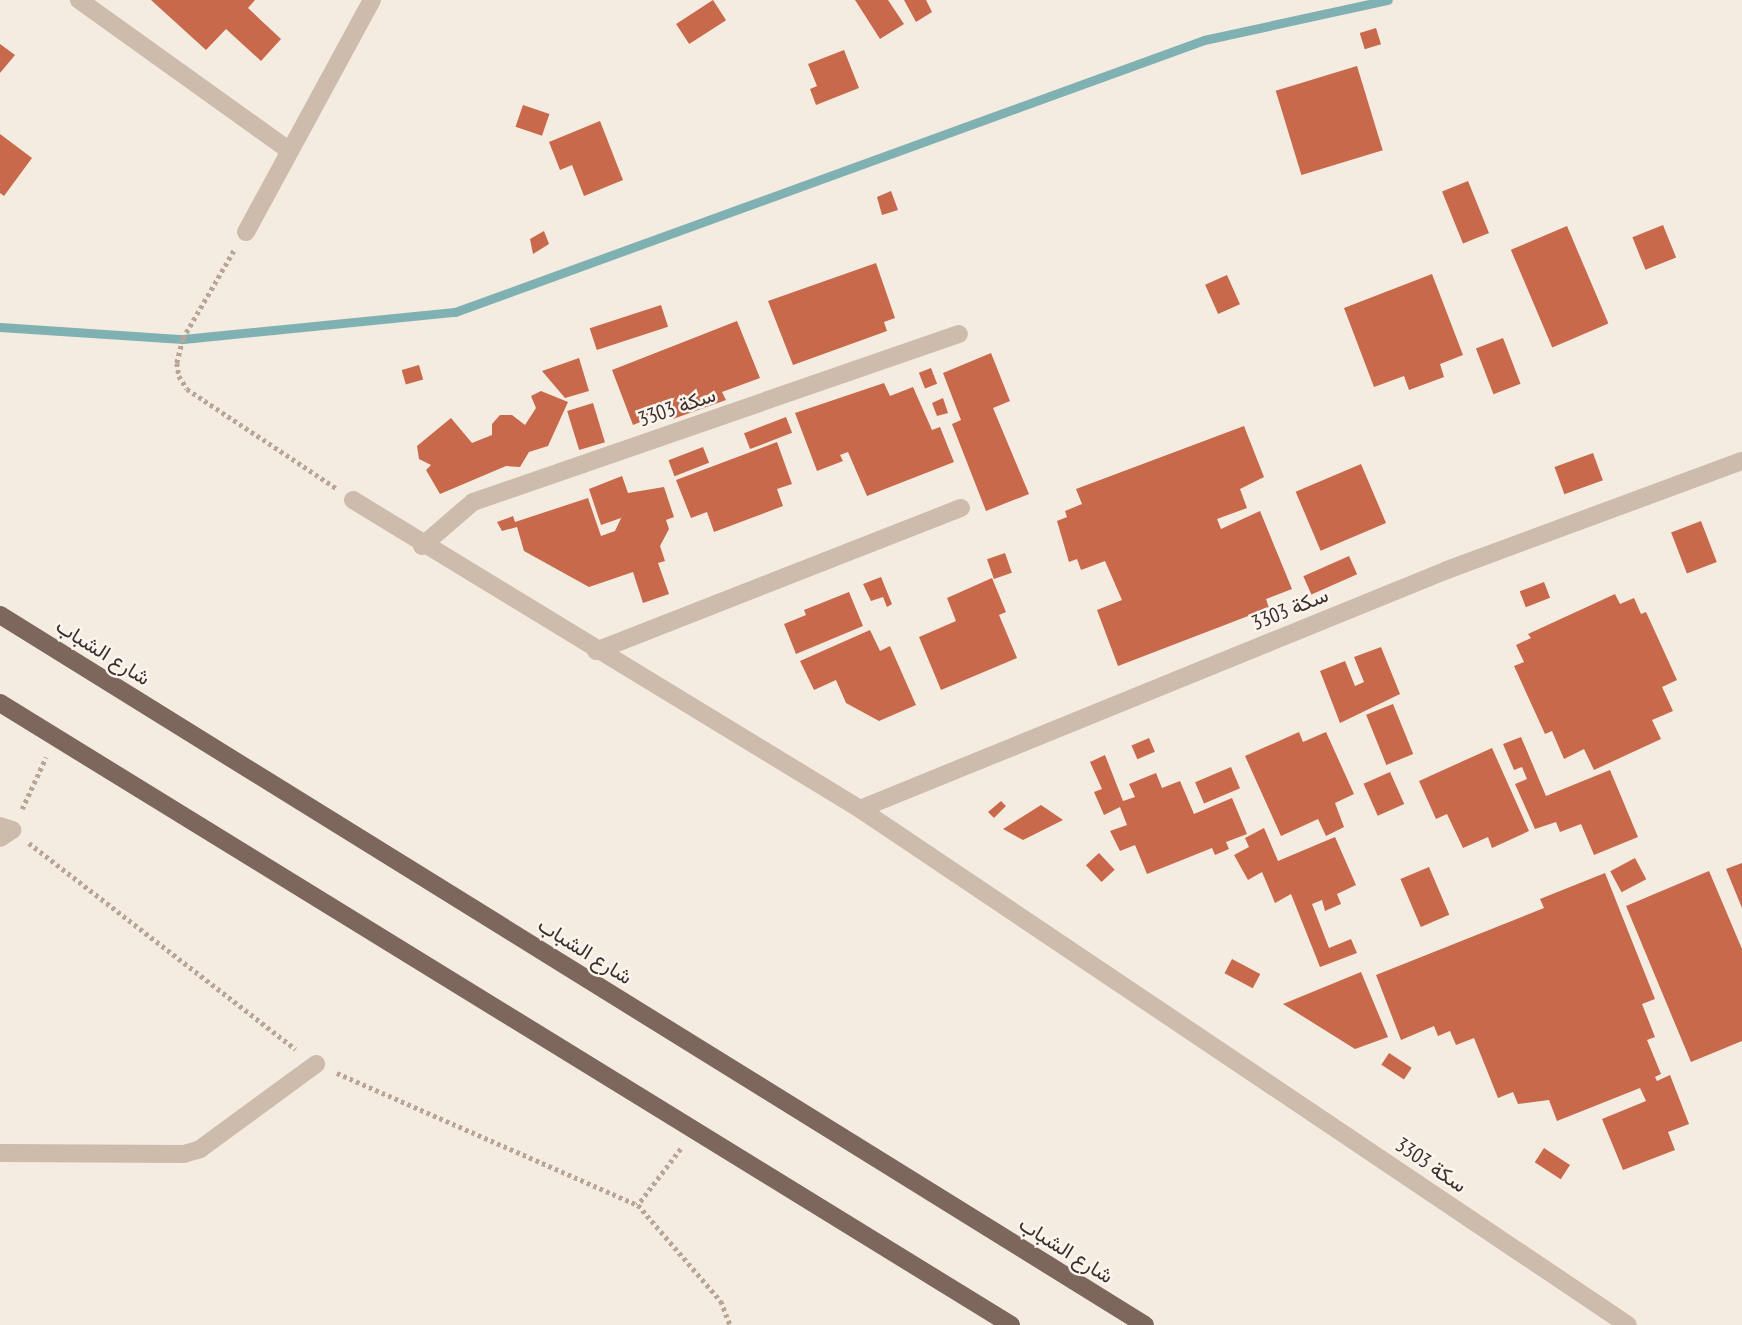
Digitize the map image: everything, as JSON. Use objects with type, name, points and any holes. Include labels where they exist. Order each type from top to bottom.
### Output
[{"type":"main road","name":"شارع الشباب","points":[[0,615],[1145,1325]]},
{"type":"main road","points":[[0,703],[1011,1325]]},
{"type":"street","points":[[79,0],[290,151]]},
{"type":"street","points":[[246,232],[372,0]]},
{"type":"street","name":"سكة 3303","points":[[422,546],[473,502],[959,334]]},
{"type":"street","name":"سكة 3303","points":[[860,809],[1447,570],[1741,464]]},
{"type":"street","name":"سكة 3303","points":[[353,500],[422,546],[860,809],[1628,1325]]},
{"type":"street","points":[[596,651],[961,508]]},
{"type":"street","points":[[0,1153],[184,1154],[201,1149],[316,1065]]},
{"type":"path","points":[[246,232],[183,339],[177,363],[179,376],[187,389],[353,500]]},
{"type":"path","points":[[56,737],[4,831],[316,1065],[638,1205],[721,1301],[730,1325]]},
{"type":"path","points":[[638,1205],[694,1132]]},
{"type":"building","points":[[151,0],[255,0],[248,8],[281,39],[261,61],[226,29],[206,50]]},
{"type":"building","points":[[713,0],[726,20],[689,44],[676,24]]},
{"type":"building","points":[[855,0],[888,0],[904,24],[880,39]]},
{"type":"building","points":[[904,0],[926,0],[932,12],[916,22]]},
{"type":"building","points":[[1376,28],[1381,44],[1365,49],[1360,33]]},
{"type":"building","points":[[0,44],[15,55],[0,73]]},
{"type":"building","points":[[844,50],[859,88],[816,105],[810,89],[817,86],[808,64]]},
{"type":"building","points":[[1357,66],[1383,150],[1301,175],[1276,91]]},
{"type":"building","points":[[523,105],[549,114],[542,136],[516,127]]},
{"type":"building","points":[[600,121],[623,180],[584,196],[572,165],[560,170],[549,142]]},
{"type":"building","points":[[0,134],[32,158],[4,196],[0,193]]},
{"type":"building","points":[[1468,181],[1489,233],[1463,243],[1442,191]]},
{"type":"building","points":[[891,191],[898,210],[882,215],[877,197]]},
{"type":"building","points":[[1663,225],[1676,257],[1646,270],[1632,237]]},
{"type":"building","points":[[1567,226],[1608,324],[1552,347],[1511,250]]},
{"type":"building","points":[[544,231],[549,244],[533,254],[530,239]]},
{"type":"building","points":[[876,263],[895,318],[884,322],[887,331],[793,365],[768,301]]},
{"type":"building","points":[[1432,274],[1463,355],[1440,364],[1444,377],[1409,390],[1404,376],[1374,387],[1344,308]]},
{"type":"building","points":[[1227,275],[1240,304],[1218,314],[1205,285]]},
{"type":"building","points":[[661,305],[668,327],[597,350],[590,328]]},
{"type":"building","points":[[737,321],[760,378],[722,392],[726,400],[673,419],[670,410],[633,425],[612,370]]},
{"type":"building","points":[[1503,338],[1521,384],[1493,394],[1476,348]]},
{"type":"building","points":[[991,353],[1010,401],[993,408],[1029,494],[986,511],[952,424],[961,420],[943,373]]},
{"type":"building","points":[[579,358],[589,391],[565,398],[542,371]]},
{"type":"building","points":[[419,365],[423,379],[406,384],[402,370]]},
{"type":"building","points":[[931,368],[937,384],[925,389],[919,373]]},
{"type":"building","points":[[884,383],[890,396],[913,387],[932,430],[940,427],[954,462],[867,496],[848,452],[840,455],[843,461],[817,471],[795,413]]},
{"type":"building","points":[[541,391],[568,402],[548,446],[529,452],[520,467],[506,466],[440,494],[426,470],[431,465],[419,459],[417,446],[451,418],[472,443],[492,435],[492,424],[500,415],[512,415],[525,425],[536,408],[531,396]]},
{"type":"building","points":[[943,398],[948,413],[937,416],[932,403]]},
{"type":"building","points":[[593,403],[605,442],[579,450],[567,411]]},
{"type":"building","points":[[786,417],[792,433],[750,449],[744,433]]},
{"type":"building","points":[[1244,426],[1264,477],[1240,489],[1247,508],[1217,519],[1221,529],[1260,511],[1292,589],[1266,599],[1269,608],[1118,666],[1097,610],[1122,600],[1105,561],[1081,570],[1077,559],[1069,562],[1057,521],[1067,517],[1065,511],[1082,504],[1076,489]]},
{"type":"building","points":[[777,442],[792,484],[777,489],[783,506],[714,532],[707,512],[691,518],[676,480]]},
{"type":"building","points":[[703,447],[709,463],[675,476],[668,460]]},
{"type":"building","points":[[1593,453],[1603,480],[1564,494],[1554,467]]},
{"type":"building","points":[[1361,464],[1386,523],[1321,551],[1296,492]]},
{"type":"building","points":[[622,476],[628,493],[664,487],[674,517],[666,520],[669,529],[660,546],[665,561],[658,563],[669,594],[643,603],[633,572],[589,587],[524,551],[517,527],[502,531],[497,522],[513,516],[515,522],[588,498],[601,536],[615,531],[624,512],[621,518],[601,525],[589,489]]},
{"type":"building","points":[[1701,521],[1717,562],[1687,574],[1671,532]]},
{"type":"building","points":[[1005,553],[1012,573],[994,579],[987,559]]},
{"type":"building","points":[[1349,556],[1357,574],[1311,595],[1303,576]]},
{"type":"building","points":[[881,577],[892,604],[887,607],[883,597],[871,601],[863,584]]},
{"type":"building","points":[[992,578],[1006,612],[999,615],[1017,658],[941,690],[919,637],[956,621],[947,598]]},
{"type":"building","points":[[1544,582],[1550,598],[1526,607],[1520,591]]},
{"type":"building","points":[[849,592],[863,626],[796,654],[784,624],[806,615],[804,610]]},
{"type":"building","points":[[1615,594],[1620,604],[1634,598],[1641,614],[1646,612],[1677,680],[1662,687],[1673,711],[1652,720],[1661,739],[1594,770],[1584,749],[1564,759],[1552,731],[1545,734],[1514,666],[1524,662],[1516,645],[1531,638],[1528,634]]},
{"type":"building","points":[[870,630],[880,651],[890,646],[916,705],[879,721],[846,703],[836,680],[814,690],[800,661]]},
{"type":"building","points":[[1381,647],[1400,694],[1340,723],[1320,671],[1345,661],[1355,686],[1364,682],[1354,657]]},
{"type":"building","points":[[1393,704],[1413,754],[1386,765],[1366,715]]},
{"type":"building","points":[[1299,732],[1303,742],[1326,732],[1354,794],[1335,803],[1344,827],[1326,836],[1318,819],[1281,836],[1245,756]]},
{"type":"building","points":[[1521,737],[1546,796],[1610,770],[1638,837],[1594,855],[1581,824],[1560,832],[1556,822],[1535,829],[1515,784],[1527,779],[1522,767],[1514,770],[1503,744]]},
{"type":"building","points":[[1149,738],[1155,752],[1137,759],[1132,745]]},
{"type":"building","points":[[1492,748],[1529,831],[1492,848],[1488,837],[1463,848],[1447,814],[1436,819],[1419,781]]},
{"type":"building","points":[[1105,755],[1123,801],[1135,797],[1129,784],[1156,773],[1162,788],[1180,781],[1194,814],[1232,798],[1247,834],[1226,842],[1229,849],[1215,855],[1212,848],[1147,874],[1135,845],[1120,851],[1110,831],[1127,825],[1120,807],[1104,815],[1094,792],[1102,789],[1090,762]]},
{"type":"building","points":[[1231,767],[1240,788],[1204,803],[1195,782]]},
{"type":"building","points":[[1390,772],[1404,804],[1378,816],[1364,784]]},
{"type":"building","points":[[1001,801],[1006,806],[994,818],[988,812]]},
{"type":"building","points":[[1041,805],[1063,820],[1023,840],[1003,829]]},
{"type":"building","points":[[1264,828],[1278,861],[1335,837],[1356,885],[1337,894],[1341,904],[1325,911],[1322,900],[1312,904],[1329,948],[1351,939],[1357,953],[1320,967],[1291,894],[1275,903],[1262,872],[1248,880],[1234,855],[1249,847],[1245,838]]},
{"type":"building","points":[[1099,853],[1115,870],[1102,882],[1086,865]]},
{"type":"building","points":[[1635,858],[1646,879],[1622,892],[1610,871]]},
{"type":"building","points":[[1742,863],[1742,908],[1726,869]]},
{"type":"building","points":[[1429,867],[1449,915],[1421,927],[1400,879]]},
{"type":"building","points":[[1709,871],[1742,949],[1742,1041],[1691,1062],[1626,906]]},
{"type":"building","points":[[1605,873],[1655,999],[1642,1004],[1655,1037],[1647,1040],[1661,1074],[1655,1077],[1657,1081],[1670,1075],[1689,1124],[1668,1132],[1675,1150],[1623,1170],[1602,1119],[1646,1101],[1640,1088],[1557,1121],[1549,1100],[1518,1104],[1513,1092],[1498,1098],[1474,1038],[1456,1045],[1450,1031],[1438,1036],[1434,1026],[1401,1040],[1376,975],[1544,908],[1540,899]]},
{"type":"building","points":[[1232,959],[1260,974],[1253,988],[1224,973]]},
{"type":"building","points":[[1361,972],[1388,1037],[1355,1049],[1283,1004]]},
{"type":"building","points":[[1389,1053],[1412,1068],[1404,1079],[1381,1065]]},
{"type":"building","points":[[1544,1148],[1570,1165],[1561,1179],[1535,1162]]},
{"type":"waterway","points":[[0,327],[183,339],[455,312],[1204,40],[1388,0]]}]
